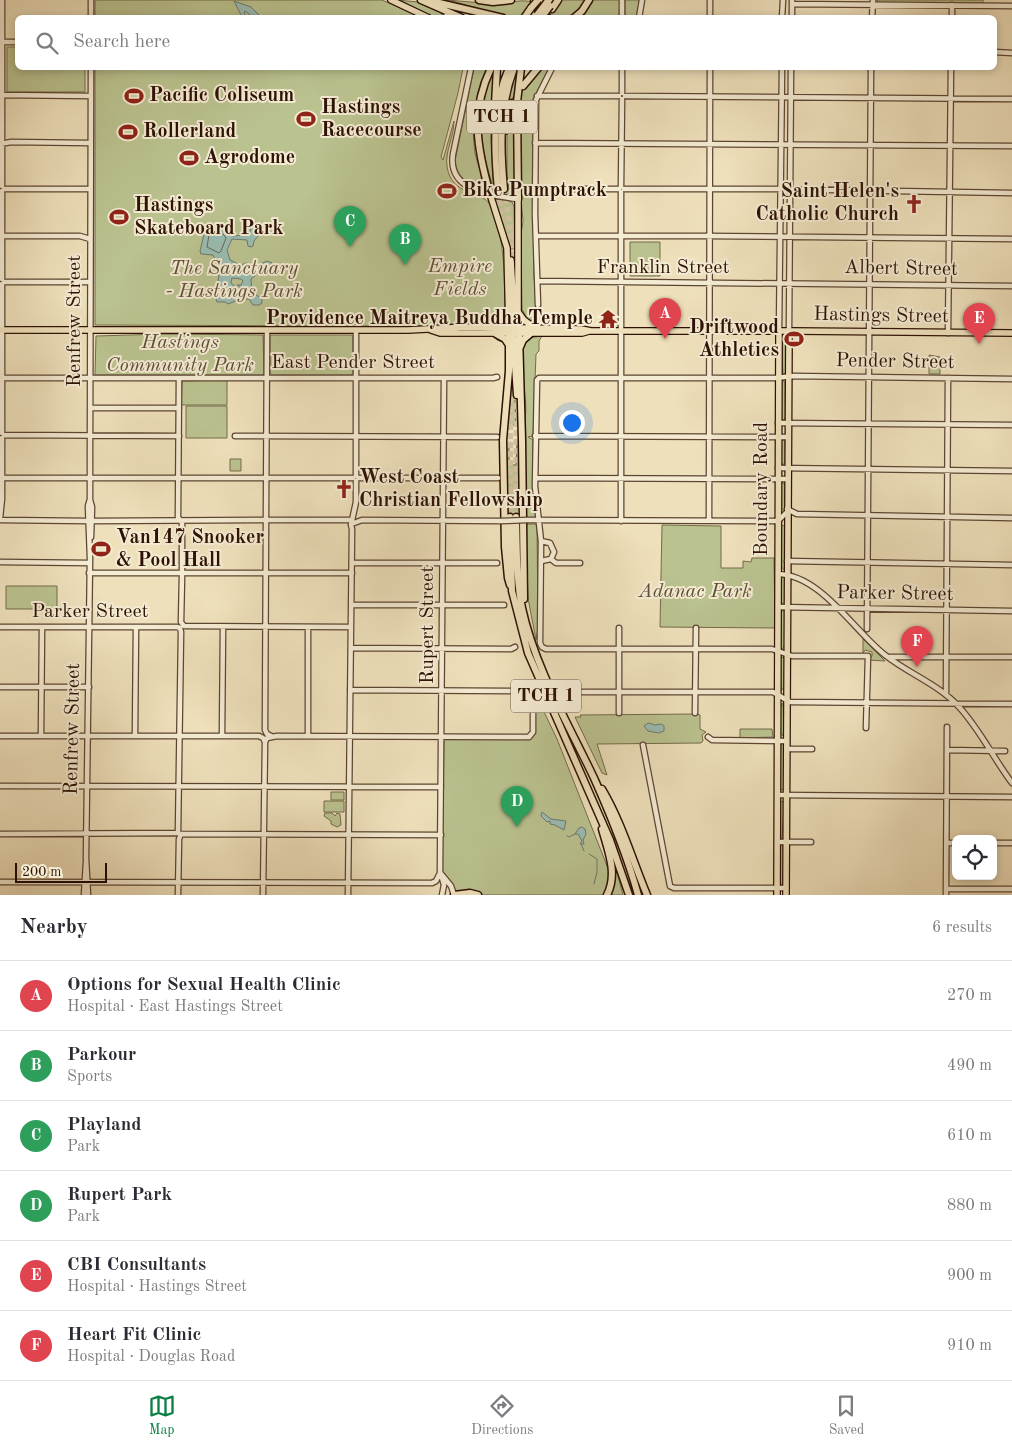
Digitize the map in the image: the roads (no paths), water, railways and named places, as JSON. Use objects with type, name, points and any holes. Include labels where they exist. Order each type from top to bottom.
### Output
[{"type":"highway","points":[[421,0],[455,15]]},
{"type":"highway","points":[[427,0],[490,15]]},
{"type":"highway","points":[[479,0],[493,2],[512,0]]},
{"type":"highway","points":[[534,0],[545,15]]},
{"type":"highway","points":[[526,15],[538,0]]},
{"type":"highway","points":[[540,15],[549,4],[556,0]]},
{"type":"highway","points":[[577,15],[589,0]]},
{"type":"highway","points":[[490,70],[482,91],[478,115],[478,147],[490,194]]},
{"type":"highway","points":[[496,70],[496,118]]},
{"type":"highway","name":"TCH 1","points":[[507,70],[496,118],[495,145],[501,190],[502,121],[507,89],[513,70]]},
{"type":"highway","points":[[518,199],[517,97],[521,70]]},
{"type":"highway","points":[[523,86],[536,70]]},
{"type":"highway","points":[[502,167],[505,125],[512,103]]},
{"type":"highway","points":[[476,190],[482,187],[486,180]]},
{"type":"highway","points":[[519,348],[532,330]]},
{"type":"highway","points":[[496,331],[509,345]]},
{"type":"highway","points":[[512,591],[508,578],[504,508],[504,432],[509,381],[509,345],[514,331]]},
{"type":"highway","points":[[514,331],[519,348],[523,582],[527,627]]},
{"type":"highway","points":[[514,331],[517,392],[520,405]]},
{"type":"highway","name":"TCH 1","points":[[629,895],[610,840],[531,660],[512,591],[513,517],[522,608],[527,627],[539,662],[595,780],[618,836],[638,895]]},
{"type":"highway","points":[[595,780],[615,812],[647,895]]},
{"type":"highway","points":[[591,797],[611,862],[612,880],[607,895]]},
{"type":"highway","points":[[454,895],[470,893],[478,895]]},
{"type":"main road","points":[[391,0],[423,15]]},
{"type":"main road","points":[[490,194],[513,272],[514,331]]},
{"type":"main road","points":[[514,331],[518,313],[518,199]]},
{"type":"main road","points":[[507,248],[509,308],[514,331]]},
{"type":"main road","points":[[496,331],[504,321],[509,308]]},
{"type":"main road","points":[[518,313],[532,330]]},
{"type":"main road","name":"Hastings Street","points":[[1,330],[429,330],[440,333],[532,330],[582,333],[591,331],[789,331],[1012,334]]},
{"type":"main road","name":"Boundary Road","points":[[777,892],[779,331]]},
{"type":"main road","name":"Boundary Road","points":[[786,892],[789,331]]},
{"type":"street","points":[[2,0],[0,519],[778,521],[787,513],[1012,518]]},
{"type":"street","points":[[91,0],[91,15]]},
{"type":"street","points":[[622,0],[622,15]]},
{"type":"street","points":[[640,15],[642,0]]},
{"type":"street","points":[[710,0],[710,15]]},
{"type":"street","points":[[782,0],[782,15]]},
{"type":"street","points":[[985,6],[986,0]]},
{"type":"street","points":[[792,15],[792,2],[1012,6]]},
{"type":"street","points":[[872,15],[873,2]]},
{"type":"street","points":[[952,6],[952,15]]},
{"type":"street","points":[[1,42],[15,42]]},
{"type":"street","points":[[997,52],[1012,52]]},
{"type":"street","name":"Renfrew Street","points":[[84,895],[86,882],[89,687],[91,70]]},
{"type":"street","points":[[471,70],[452,164],[455,175],[460,182],[476,190],[518,199]]},
{"type":"street","points":[[538,305],[535,189],[536,100],[551,70]]},
{"type":"street","points":[[621,521],[622,70]]},
{"type":"street","points":[[710,70],[710,521]]},
{"type":"street","name":"Boundary Road","points":[[779,331],[782,70]]},
{"type":"street","name":"Boundary Road","points":[[789,331],[791,70]]},
{"type":"street","points":[[867,629],[871,70]]},
{"type":"street","points":[[948,333],[951,70]]},
{"type":"street","points":[[1,95],[90,96]]},
{"type":"street","points":[[537,96],[782,96],[1012,99]]},
{"type":"street","points":[[1,142],[90,143]]},
{"type":"street","points":[[535,143],[790,143],[1012,146]]},
{"type":"street","points":[[2,189],[90,188]]},
{"type":"street","points":[[535,189],[1012,193]]},
{"type":"street","points":[[1,236],[80,236],[90,239]]},
{"type":"street","points":[[536,236],[1012,239]]},
{"type":"street","name":"Franklin Street","points":[[538,281],[789,283]]},
{"type":"street","points":[[2,282],[90,282]]},
{"type":"street","name":"Albert Street","points":[[789,283],[1012,286]]},
{"type":"street","points":[[263,895],[267,331]]},
{"type":"street","points":[[348,895],[351,605],[356,478],[356,331]]},
{"type":"street","name":"East Pender Street","points":[[1,378],[496,377]]},
{"type":"street","points":[[178,895],[182,573],[182,523],[178,517],[179,378]]},
{"type":"street","name":"Rupert Street","points":[[442,895],[444,885],[440,871],[444,378]]},
{"type":"street","points":[[779,378],[538,379],[535,478],[541,541],[541,645],[546,649],[773,649],[792,656],[868,656],[866,728]]},
{"type":"street","name":"Pender Street","points":[[779,378],[1012,379]]},
{"type":"street","points":[[946,695],[948,378]]},
{"type":"street","points":[[90,408],[179,408]]},
{"type":"street","points":[[778,423],[1012,426]]},
{"type":"street","points":[[1,435],[179,436]]},
{"type":"street","points":[[236,436],[497,437]]},
{"type":"street","points":[[535,436],[788,437]]},
{"type":"street","points":[[778,468],[1012,472]]},
{"type":"street","points":[[1,478],[498,478]]},
{"type":"street","points":[[535,478],[787,479]]},
{"type":"street","points":[[787,513],[797,514]]},
{"type":"street","points":[[541,541],[553,546],[554,552],[551,559]]},
{"type":"street","points":[[541,561],[551,559],[556,563],[580,563]]},
{"type":"street","points":[[787,561],[1012,564]]},
{"type":"street","points":[[0,562],[90,563]]},
{"type":"street","points":[[352,563],[496,563]]},
{"type":"street","points":[[89,573],[352,574]]},
{"type":"street","points":[[778,574],[787,574],[812,587],[838,608],[888,657],[956,703],[1012,783]]},
{"type":"street","points":[[825,608],[828,599]]},
{"type":"street","points":[[351,605],[504,605]]},
{"type":"street","name":"Parker Street","points":[[778,607],[1012,611]]},
{"type":"street","points":[[846,617],[847,608]]},
{"type":"street","name":"Parker Street","points":[[0,626],[351,627]]},
{"type":"street","points":[[41,736],[42,626]]},
{"type":"street","points":[[135,736],[136,627]]},
{"type":"street","points":[[222,736],[223,627]]},
{"type":"street","points":[[308,627],[308,736]]},
{"type":"street","points":[[619,628],[619,713]]},
{"type":"street","points":[[696,628],[696,713]]},
{"type":"street","points":[[351,648],[515,647]]},
{"type":"street","points":[[888,657],[1012,657]]},
{"type":"street","points":[[0,687],[89,687]]},
{"type":"street","points":[[0,736],[442,737],[532,735],[532,692],[350,690]]},
{"type":"street","points":[[562,692],[773,692],[790,702],[1012,704]]},
{"type":"street","points":[[946,895],[947,727]]},
{"type":"street","points":[[708,737],[712,740],[786,741]]},
{"type":"street","points":[[643,745],[670,886],[674,888],[720,888],[786,892]]},
{"type":"street","points":[[786,749],[812,749]]},
{"type":"street","points":[[947,750],[1005,751]]},
{"type":"street","points":[[0,786],[441,787]]},
{"type":"street","points":[[778,795],[1012,797]]},
{"type":"street","points":[[0,834],[441,835]]},
{"type":"street","points":[[777,842],[811,842]]},
{"type":"street","points":[[947,843],[952,843]]},
{"type":"street","points":[[997,843],[1012,843]]},
{"type":"street","points":[[0,882],[432,883],[438,879],[440,871]]},
{"type":"street","points":[[440,871],[451,886],[454,895]]},
{"type":"street","name":"Renfrew Street","points":[[86,882],[88,895]]},
{"type":"street","points":[[720,888],[720,895]]},
{"type":"street","points":[[946,889],[1012,889]]},
{"type":"water","points":[[234,1],[251,7],[259,15],[250,15],[245,11],[245,15],[241,15]]},
{"type":"water","points":[[256,222],[260,234],[254,241],[253,246],[248,246],[247,240],[232,239],[227,250],[230,260],[240,265],[247,263],[254,267],[267,261],[272,263],[272,269],[257,269],[254,272],[255,276],[251,279],[252,293],[262,298],[262,303],[253,305],[249,299],[241,299],[228,304],[217,302],[214,293],[218,290],[219,276],[217,271],[219,268],[213,255],[201,254],[204,234],[213,226],[222,226],[233,236],[249,235],[252,223]],"holes":[[[232,278],[243,281],[241,285],[237,285],[242,289],[242,292],[237,294],[234,292],[236,287],[231,283]]]},
{"type":"water","points":[[648,723],[661,724],[664,726],[664,731],[659,733],[648,731],[644,726]]},
{"type":"water","points":[[542,812],[551,819],[566,821],[564,830],[550,824],[550,821],[547,822],[541,816]]},
{"type":"water","points":[[582,827],[585,829],[586,834],[583,840],[584,844],[580,844],[582,841],[578,834],[575,834]]},
{"type":"waterway","points":[[567,836],[575,834]]},
{"type":"waterway","points":[[581,844],[584,851]]},
{"type":"waterway","points":[[589,854],[597,859],[597,872],[594,884]]},
{"type":"tunnel","points":[[504,189],[509,220],[512,266]]},
{"type":"tunnel","points":[[498,191],[503,234]]},
{"type":"tunnel","points":[[510,388],[510,517]]},
{"type":"tunnel","points":[[516,517],[517,391]]},
{"type":"place","name":"Pacific Coliseum","points":[[134,96]]},
{"type":"place","name":"Hastings Racecourse","points":[[306,119]]},
{"type":"place","name":"Rollerland","points":[[128,132]]},
{"type":"place","name":"Agrodome","points":[[189,158]]},
{"type":"place","name":"Bike Pumptrack","points":[[447,191]]},
{"type":"place","name":"Saint Helen's Catholic Church","points":[[914,204]]},
{"type":"place","name":"Hastings Skateboard Park","points":[[119,217]]},
{"type":"place","name":"Playland","points":[[350,247]]},
{"type":"place","name":"Parkour","points":[[405,265]]},
{"type":"place","name":"Providence Maitreya Buddha Temple","points":[[608,319]]},
{"type":"place","name":"Options for Sexual Health Clinic","points":[[665,339]]},
{"type":"place","name":"Driftwood Athletics","points":[[794,339]]},
{"type":"place","name":"CBI Consultants","points":[[979,344]]},
{"type":"place","name":"West Coast Christian Fellowship","points":[[344,489]]},
{"type":"place","name":"Van147 Snooker & Pool Hall","points":[[101,549]]},
{"type":"place","name":"Heart Fit Clinic","points":[[917,667]]},
{"type":"place","name":"Rupert Park","points":[[517,827]]},
{"type":"park label","name":"Empire Fields","points":[[460,278]]},
{"type":"park label","name":"The Sanctuary - Hastings Park","points":[[234,280]]},
{"type":"park label","name":"Hastings Community Park","points":[[180,354]]},
{"type":"park label","name":"Adanac Park","points":[[695,592]]}]
